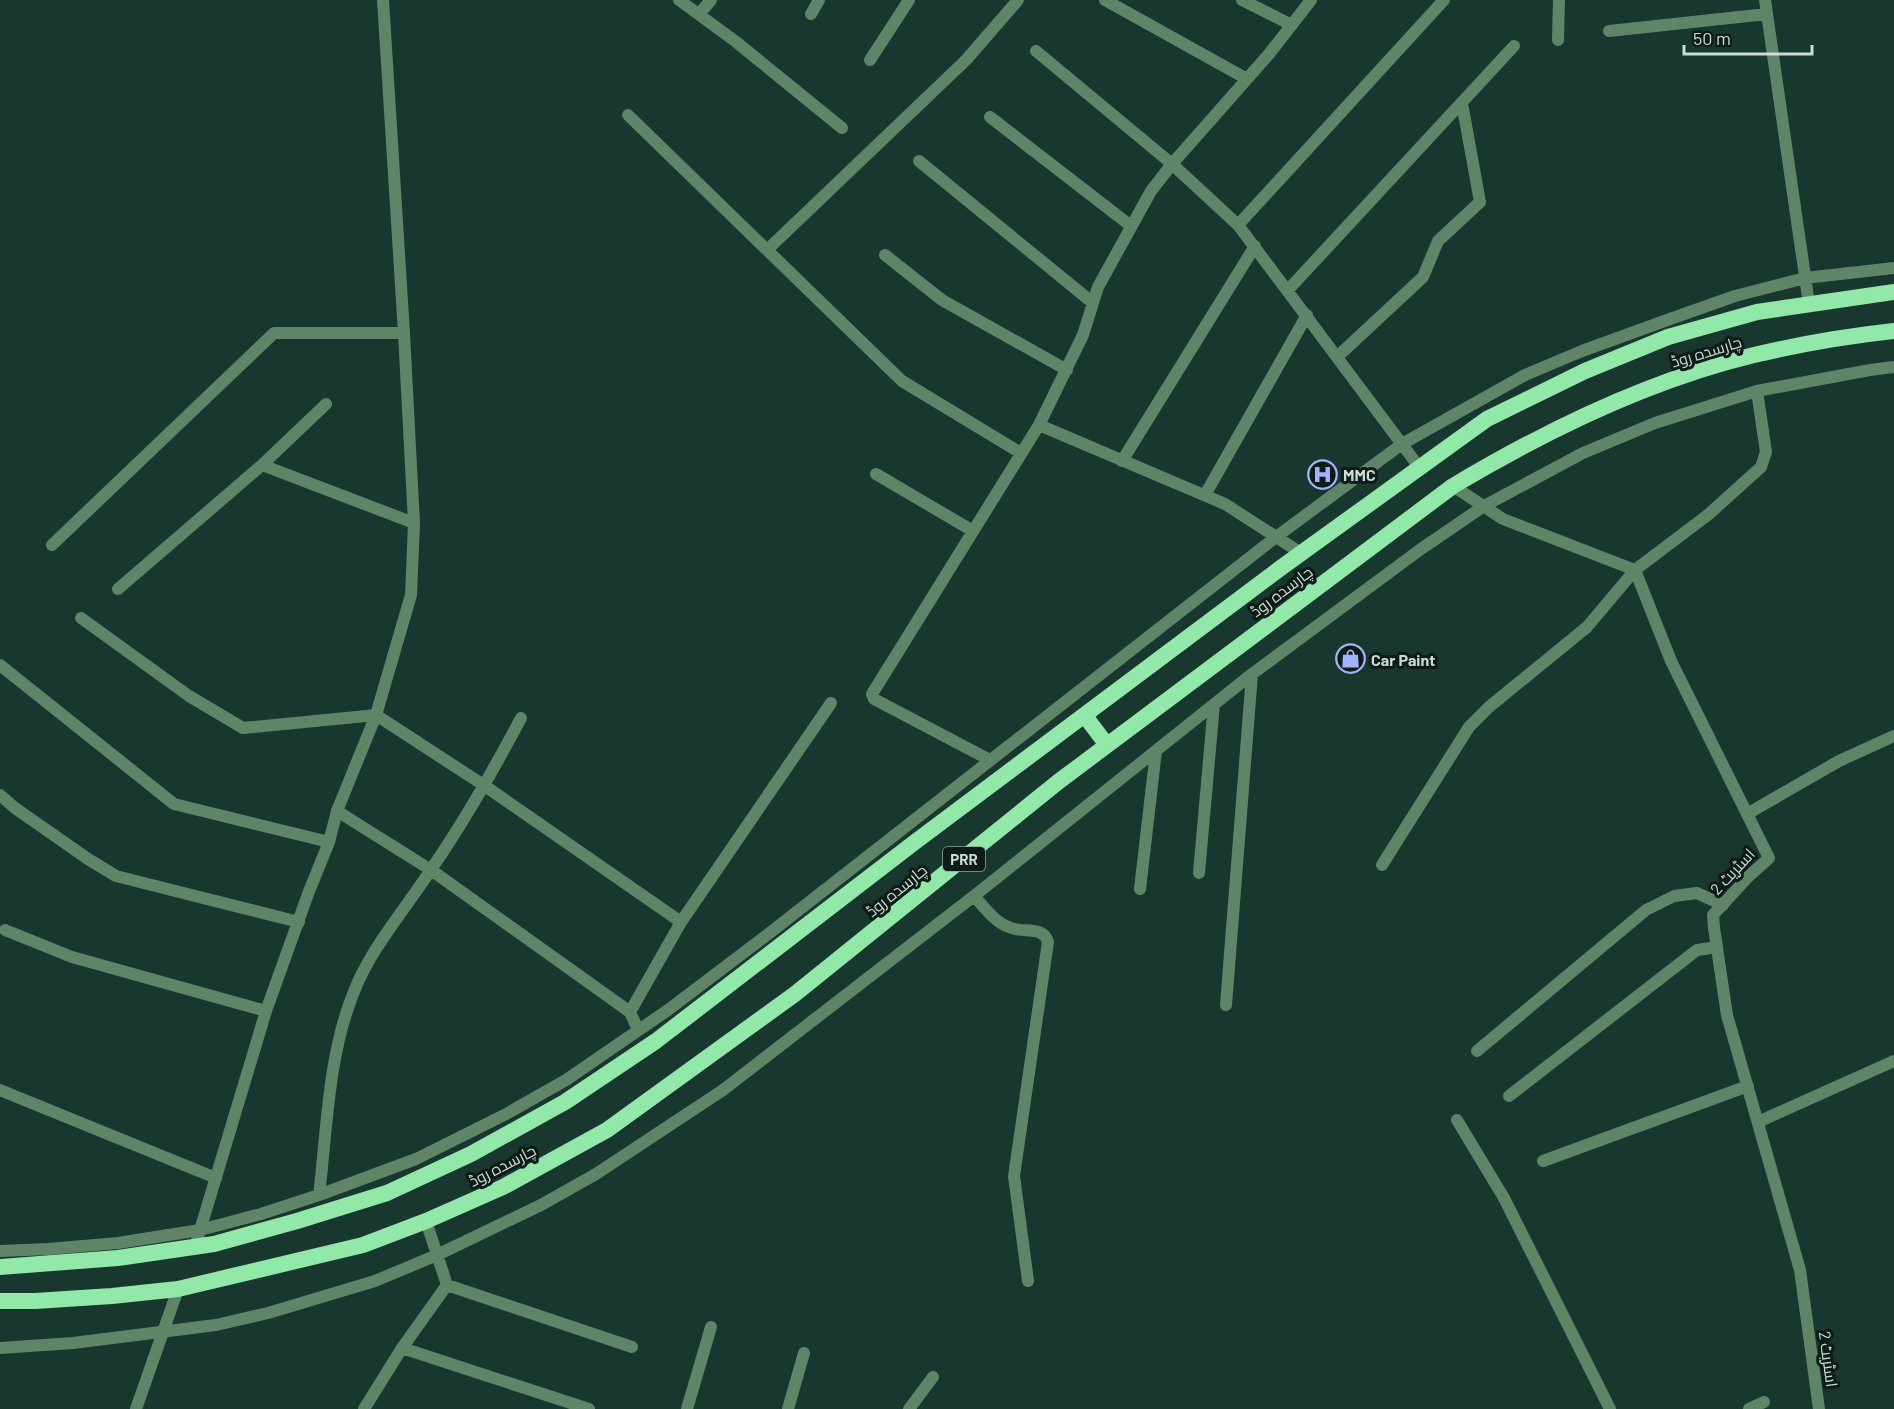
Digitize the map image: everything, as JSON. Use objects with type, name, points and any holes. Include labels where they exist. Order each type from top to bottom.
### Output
[{"type":"highway","name":"چارسدہ روڈ","points":[[0,1267],[118,1258],[214,1244],[387,1193],[471,1154],[565,1102],[656,1041],[888,862],[1301,553],[1487,419],[1595,367],[1668,337],[1757,312],[1894,292]]},
{"type":"highway","name":"چارسدہ روڈ","points":[[0,1301],[112,1296],[178,1289],[363,1245],[426,1221],[503,1187],[607,1130],[795,994],[1058,782],[1453,486],[1508,453],[1618,402],[1685,375],[1775,350],[1833,338],[1894,331]]},
{"type":"highway","points":[[1085,716],[1107,745]]},
{"type":"street","points":[[195,1247],[266,1011],[329,842],[337,811],[376,714],[411,595],[414,523],[383,0]]},
{"type":"street","points":[[679,0],[735,41],[842,128]]},
{"type":"street","points":[[699,14],[711,0]]},
{"type":"street","points":[[811,14],[819,0]]},
{"type":"street","points":[[870,60],[909,0]]},
{"type":"street","points":[[767,250],[966,60],[1018,0]]},
{"type":"street","points":[[1105,0],[1247,79]]},
{"type":"street","points":[[1242,0],[1292,25]]},
{"type":"street","points":[[990,760],[874,699],[872,694],[1039,425],[1083,335],[1098,287],[1151,192],[1311,0]]},
{"type":"street","points":[[1238,225],[1444,0]]},
{"type":"street","points":[[1558,40],[1559,0]]},
{"type":"street","points":[[1765,0],[1809,304]]},
{"type":"street","points":[[1609,31],[1767,14]]},
{"type":"street","points":[[1288,290],[1514,46]]},
{"type":"street","points":[[1036,51],[1172,164],[1238,225],[1419,467]]},
{"type":"street","points":[[1337,357],[1423,277],[1438,241],[1480,202],[1462,103]]},
{"type":"street","points":[[628,115],[902,381],[1021,453]]},
{"type":"street","points":[[990,117],[1131,226]]},
{"type":"street","points":[[919,161],[1093,303]]},
{"type":"street","points":[[1122,461],[1255,246]]},
{"type":"street","points":[[885,255],[942,300],[1067,370]]},
{"type":"street","points":[[0,1251],[118,1243],[200,1230],[261,1214],[319,1196],[416,1159],[508,1113],[566,1080],[767,936],[1276,537],[1402,444],[1525,375],[1572,355],[1735,296],[1805,278],[1894,268]]},
{"type":"street","points":[[1205,495],[1306,315]]},
{"type":"street","points":[[52,545],[274,333],[404,333]]},
{"type":"street","points":[[0,1348],[216,1325],[268,1313],[375,1281],[437,1255],[541,1205],[640,1146],[723,1090],[974,896],[1252,674],[1421,549],[1484,506],[1583,453],[1645,427],[1756,391],[1894,367]]},
{"type":"street","points":[[1382,865],[1469,727],[1489,707],[1587,627],[1635,570],[1709,514],[1761,467],[1766,452],[1756,391]]},
{"type":"street","points":[[118,589],[262,465],[326,404]]},
{"type":"street","points":[[1039,425],[1225,504],[1301,553]]},
{"type":"street","points":[[262,465],[414,523]]},
{"type":"street","points":[[876,474],[973,531]]},
{"type":"street","points":[[1453,486],[1503,519],[1635,570]]},
{"type":"street","name":"اسٹریٹ 2","points":[[1635,570],[1671,661],[1769,858],[1713,915],[1727,1015],[1800,1270],[1819,1409]]},
{"type":"street","points":[[81,618],[189,696],[243,728],[376,714],[485,786],[681,922]]},
{"type":"street","points":[[0,665],[174,804],[329,842]]},
{"type":"street","points":[[1226,1005],[1252,674]]},
{"type":"street","points":[[630,1012],[681,922],[831,704]]},
{"type":"street","points":[[1199,873],[1214,704]]},
{"type":"street","points":[[319,1196],[332,1081],[342,1030],[353,993],[375,950],[431,870],[485,786],[521,718]]},
{"type":"street","points":[[1747,814],[1839,761],[1894,736]]},
{"type":"street","points":[[1140,889],[1156,751]]},
{"type":"street","points":[[0,795],[78,853],[116,876],[299,922]]},
{"type":"street","points":[[337,811],[431,870],[630,1012],[638,1030]]},
{"type":"street","points":[[1477,1052],[1646,910],[1674,896],[1696,893],[1723,905]]},
{"type":"street","points":[[974,896],[1004,926],[1041,932],[1046,936],[1048,942],[1014,1176],[1028,1281]]},
{"type":"street","points":[[5,930],[72,957],[266,1011]]},
{"type":"street","points":[[1509,1096],[1696,950],[1717,947]]},
{"type":"street","points":[[1758,1122],[1894,1061]]},
{"type":"street","points":[[1544,1161],[1748,1086]]},
{"type":"street","points":[[0,1090],[216,1178]]},
{"type":"street","points":[[1457,1120],[1504,1198],[1610,1409]]},
{"type":"street","points":[[426,1221],[447,1285]]},
{"type":"street","points":[[447,1285],[632,1347]]},
{"type":"street","points":[[364,1409],[402,1348],[447,1285]]},
{"type":"street","points":[[136,1409],[178,1289]]},
{"type":"street","points":[[687,1409],[711,1327]]},
{"type":"street","points":[[402,1348],[589,1409]]},
{"type":"street","points":[[788,1409],[804,1353]]},
{"type":"street","points":[[909,1409],[933,1377]]},
{"type":"street","points":[[1749,1409],[1764,1402]]},
{"type":"place","name":"MMC","points":[[1322,474]]},
{"type":"place","name":"Car Paint","points":[[1350,659]]}]
